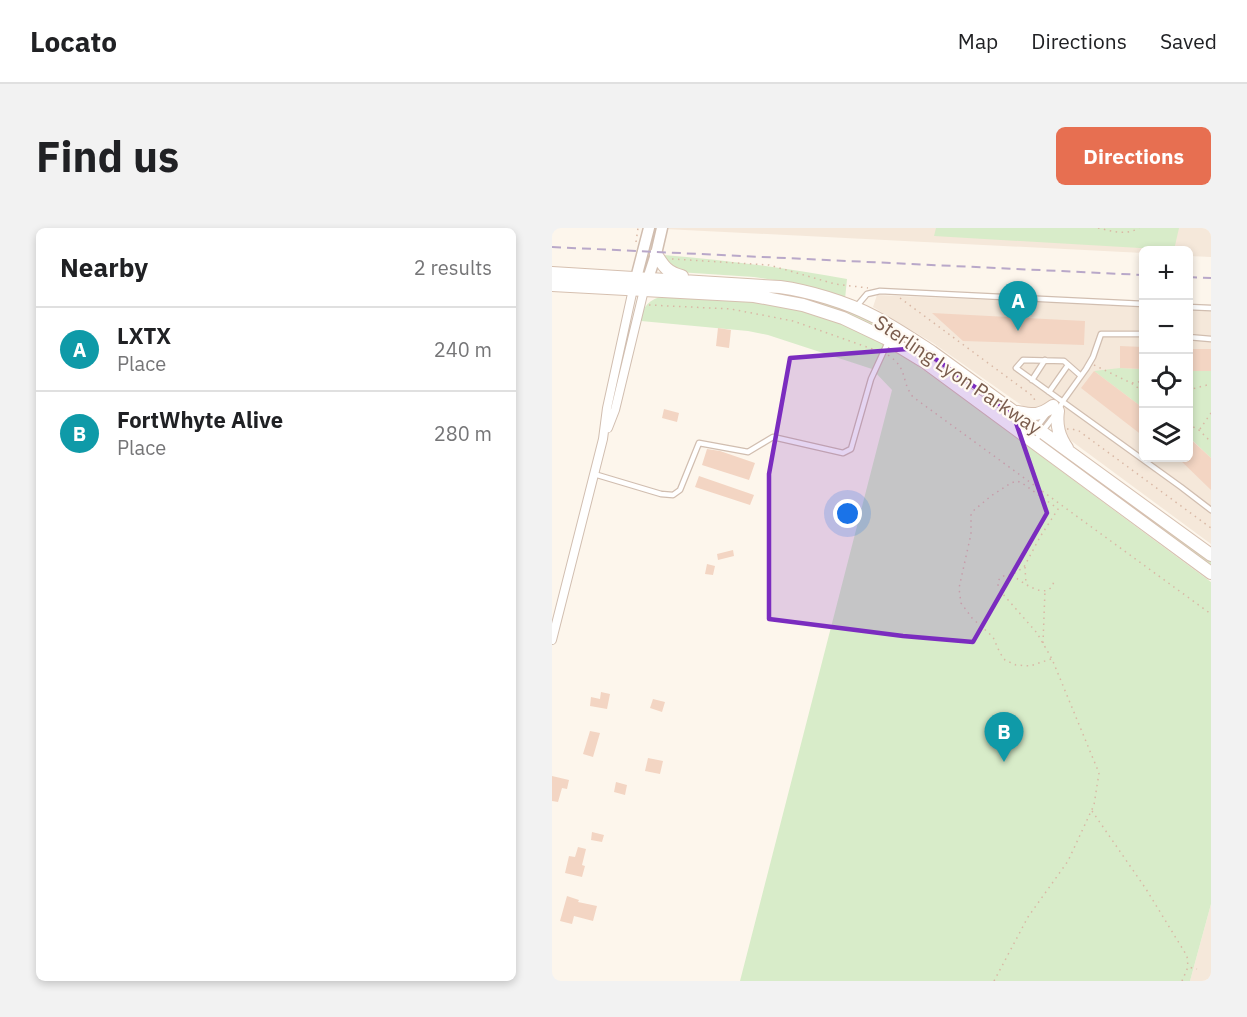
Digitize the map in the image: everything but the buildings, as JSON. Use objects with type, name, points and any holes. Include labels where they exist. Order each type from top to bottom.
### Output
[{"type":"main road","points":[[656,254],[670,273],[722,283]]},
{"type":"main road","points":[[552,273],[640,284]]},
{"type":"main road","name":"Sterling Lyon Parkway","points":[[640,284],[722,283],[791,289],[871,315],[932,352],[1069,452],[1205,546],[1211,555]]},
{"type":"main road","points":[[552,285],[640,284]]},
{"type":"main road","name":"Sterling Lyon Parkway","points":[[640,284],[754,296],[803,305],[843,318],[888,340],[926,363],[1211,573]]},
{"type":"main road","points":[[1014,412],[1042,414],[1058,406]]},
{"type":"main road","points":[[1058,406],[1058,429],[1069,452]]},
{"type":"street","points":[[552,640],[603,439],[607,408],[640,284],[649,228]]},
{"type":"street","points":[[640,284],[656,254],[662,228]]},
{"type":"lane","points":[[855,308],[867,294],[880,291],[1139,304]]},
{"type":"lane","points":[[1193,307],[1211,308]]},
{"type":"lane","points":[[1031,441],[1081,376],[1101,334],[1139,334]]},
{"type":"lane","points":[[1193,337],[1211,339]]},
{"type":"lane","points":[[594,474],[661,494],[673,495],[680,490],[699,442],[748,452],[773,437],[843,453],[851,448],[871,379],[888,340]]},
{"type":"lane","points":[[1081,376],[1064,361],[1023,360],[1016,368],[1049,392],[1058,406],[1211,510]]},
{"type":"lane","points":[[1032,380],[1045,360]]},
{"type":"lane","points":[[1049,392],[1068,365]]},
{"type":"path","points":[[1098,228],[1117,232],[1131,232],[1139,228]]},
{"type":"path","points":[[670,259],[769,265],[835,284],[871,288]]},
{"type":"path","points":[[890,292],[914,310]]},
{"type":"path","points":[[1089,363],[1139,389]]},
{"type":"path","points":[[1131,383],[1139,382]]},
{"type":"path","points":[[1193,389],[1211,384]]},
{"type":"path","points":[[1199,430],[1211,413]]},
{"type":"path","points":[[1193,427],[1211,442]]},
{"type":"path","points":[[1052,659],[1030,666],[1016,665],[1005,660],[993,637],[972,618],[961,603],[959,588],[971,534],[971,515],[991,496],[1011,483],[1017,482],[1022,483],[1058,509]]},
{"type":"path","points":[[994,981],[1028,917],[1068,861],[1094,805],[1099,773],[1052,659],[1037,633],[1002,593],[998,581],[1001,577],[1012,575],[1024,567],[1061,505],[1211,614]]},
{"type":"path","points":[[1024,567],[1026,585]]},
{"type":"path","points":[[1012,575],[1032,589],[1045,590],[1053,586],[1054,581]]},
{"type":"path","points":[[1043,644],[1045,590]]},
{"type":"path","points":[[1091,811],[1146,889],[1187,956],[1188,968],[1182,981]]},
{"type":"path","points":[[1188,968],[1197,969]]},
{"type":"highlighted area","points":[[920,348],[1013,414],[1047,513],[973,642],[903,636],[769,619],[769,474],[790,358]]},
{"type":"shaded area","points":[[1211,228],[1211,257],[1193,256],[1193,246],[1139,246],[1139,253],[665,229]]},
{"type":"shaded area","points":[[877,295],[1139,307],[1139,462],[1193,462],[1193,310],[1211,311],[1211,544],[1047,423],[933,343],[873,307]]},
{"type":"shaded area","points":[[1211,904],[1211,981],[1190,981]]},
{"type":"green space","points":[[936,228],[1179,228],[1175,246],[1139,246],[1139,248],[934,236]]},
{"type":"green space","points":[[664,255],[756,265],[847,279],[845,299],[822,290],[789,282],[754,277],[678,272],[666,262]]},
{"type":"green space","points":[[766,292],[810,298],[858,314],[914,345],[1211,560],[1211,566],[921,355],[766,294]]},
{"type":"green space","points":[[664,296],[743,301],[783,307],[822,317],[866,335],[926,372],[1211,582],[1211,904],[1190,981],[740,981],[892,390],[872,369],[768,335],[641,321],[643,311],[648,304]]},
{"type":"green space","points":[[1139,369],[1139,405],[1094,371]]},
{"type":"green space","points":[[1193,371],[1211,371],[1211,458],[1193,441]]},
{"type":"railway","points":[[552,247],[1139,275]]},
{"type":"railway","points":[[1193,277],[1211,278]]},
{"type":"place","name":"LXTX","points":[[1018,331]]},
{"type":"place","name":"FortWhyte Alive","points":[[1004,762]]}]
